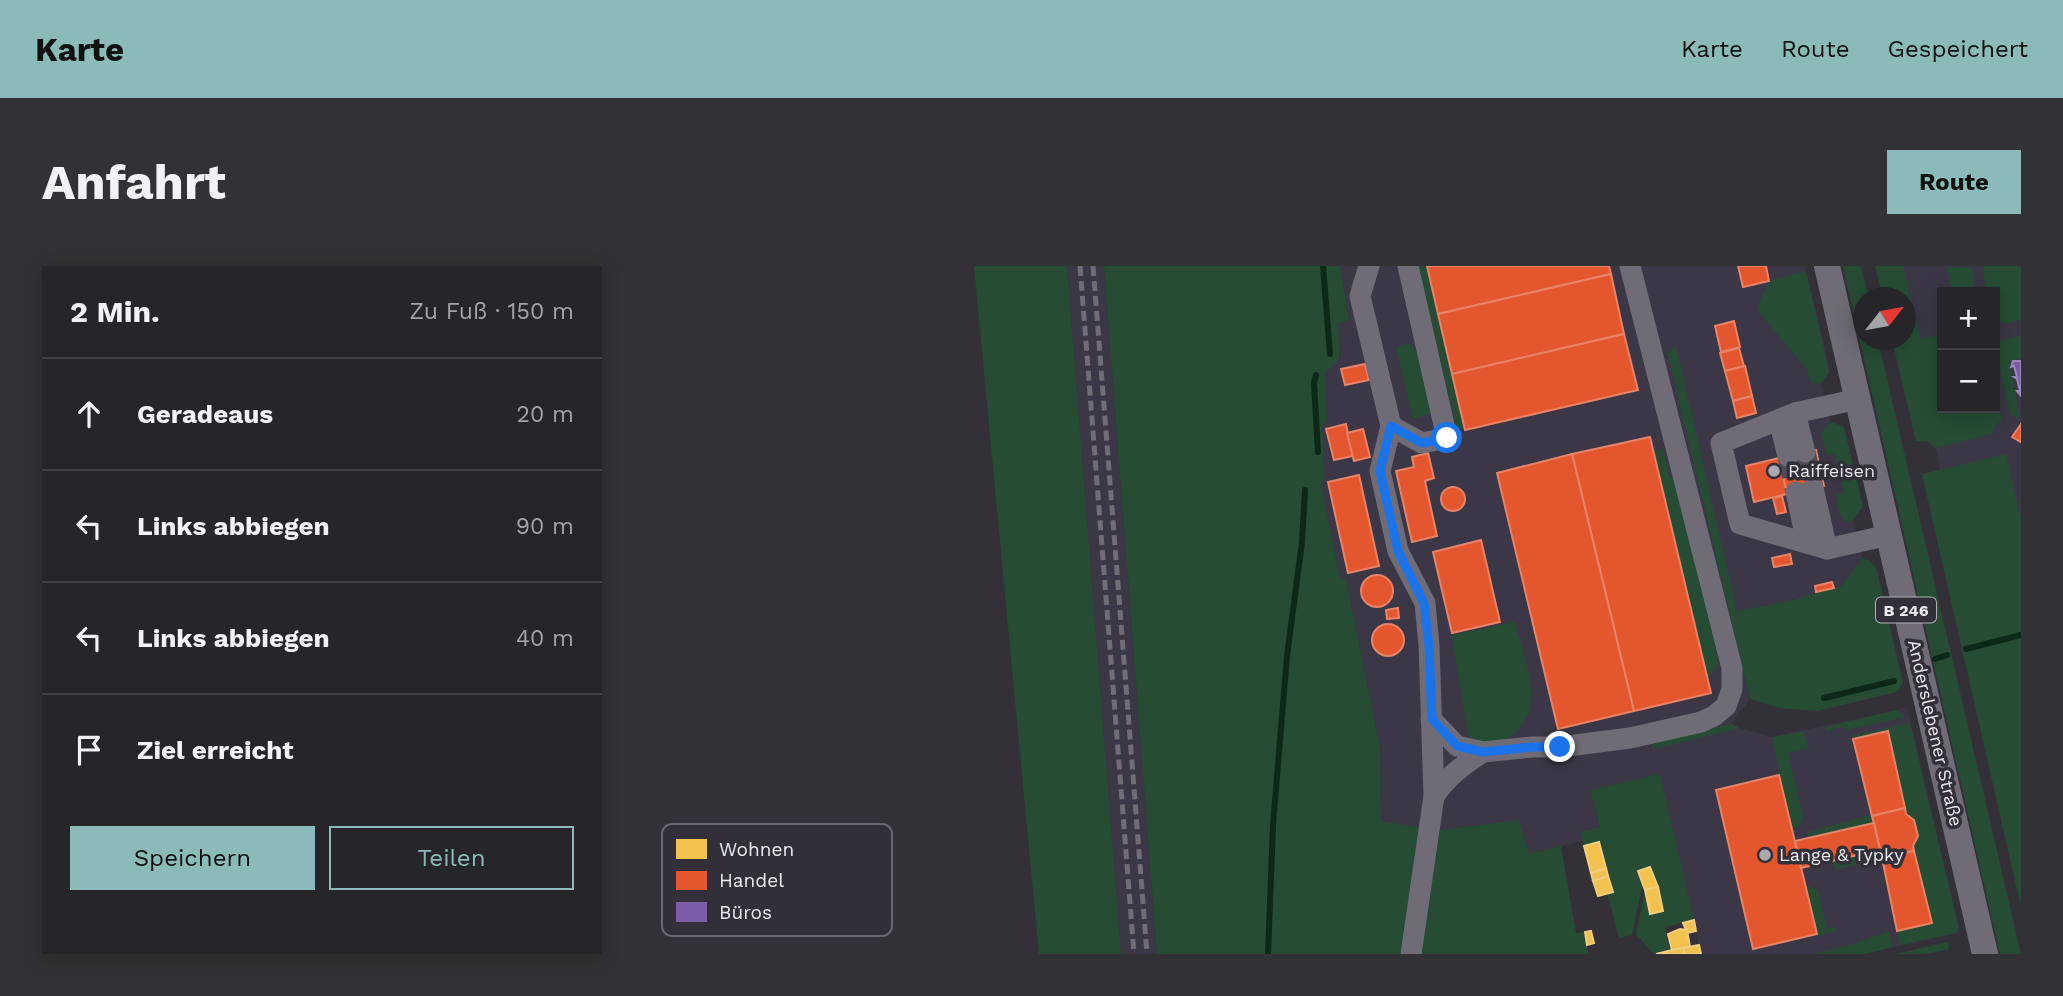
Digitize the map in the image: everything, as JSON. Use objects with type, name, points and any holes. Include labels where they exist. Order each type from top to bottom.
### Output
[{"type":"main road","name":"Anderslebener Straße","points":[[1827,266],[1985,954]]},
{"type":"lane","points":[[1369,266],[1360,296],[1391,426],[1380,471],[1398,551],[1424,603],[1429,645],[1434,796],[1411,954]]},
{"type":"lane","points":[[1391,426],[1422,443],[1447,438],[1408,266]]},
{"type":"lane","points":[[1432,719],[1457,746],[1483,752],[1560,747],[1630,738],[1701,722],[1726,706],[1732,689],[1732,668],[1630,266]]},
{"type":"lane","points":[[1858,399],[1787,416],[1721,443],[1740,524],[1817,546],[1889,534]]},
{"type":"lane","points":[[1787,416],[1796,454]]},
{"type":"lane","points":[[1805,490],[1817,546]]},
{"type":"lane","points":[[1434,796],[1458,768],[1483,752]]},
{"type":"shaded area","points":[[1067,266],[1104,266],[1157,954],[1121,954]]},
{"type":"shaded area","points":[[1340,266],[1805,266],[1828,362],[1829,372],[1821,384],[1862,558],[1842,586],[1785,602],[1729,613],[1750,699],[1731,724],[1772,737],[1907,708],[1959,929],[1956,933],[1865,954],[1701,954],[1660,774],[1590,791],[1600,827],[1580,832],[1582,841],[1529,854],[1519,820],[1440,830],[1381,821],[1380,747],[1346,579],[1340,580],[1321,481],[1324,479],[1322,426],[1327,421],[1325,371],[1341,355],[1337,324],[1349,321]]},
{"type":"shaded area","points":[[1891,266],[2021,266],[2021,566],[1940,469],[1916,348],[1916,287],[1901,287]]},
{"type":"green space","points":[[974,266],[1067,266],[1121,954],[1039,954]]},
{"type":"green space","points":[[1104,266],[1340,266],[1349,321],[1337,324],[1339,357],[1332,367],[1325,371],[1327,421],[1322,426],[1324,479],[1321,481],[1340,579],[1346,579],[1380,747],[1381,821],[1424,828],[1403,954],[1157,954]]},
{"type":"green space","points":[[1418,266],[1427,266],[1465,430],[1456,426]]},
{"type":"green space","points":[[1843,266],[1861,266],[1866,287],[1853,287],[1853,310]]},
{"type":"green space","points":[[1875,266],[1903,266],[1908,287],[1880,287]]},
{"type":"green space","points":[[1983,266],[2021,266],[2021,320],[2006,324],[2000,321],[2000,287],[1985,287]]},
{"type":"green space","points":[[1947,267],[1973,268],[1975,287],[1951,287]]},
{"type":"green space","points":[[1806,271],[1829,372],[1821,383],[1815,384],[1809,381],[1808,371],[1759,312],[1758,306],[1769,281]]},
{"type":"green space","points":[[1916,319],[1921,339],[1937,335],[1937,413],[2000,412],[2002,420],[1993,428],[1992,434],[1935,448],[1930,442],[1916,441],[1894,350],[1916,350]]},
{"type":"green space","points":[[2021,336],[2021,358],[2009,361],[2020,418],[2010,415],[2000,366],[2000,341]]},
{"type":"green space","points":[[1409,343],[1421,356],[1434,413],[1413,419],[1396,347]]},
{"type":"green space","points":[[1676,346],[1737,611],[1785,602],[1842,586],[1862,558],[1869,561],[1876,567],[1903,683],[1897,692],[1817,711],[1780,708],[1750,699],[1668,354]]},
{"type":"green space","points":[[1862,350],[1880,350],[2021,954],[2000,954]]},
{"type":"green space","points":[[1831,422],[1844,427],[1863,507],[1851,522],[1844,519],[1840,512],[1836,495],[1844,493],[1835,454],[1827,456],[1821,432]]},
{"type":"green space","points":[[1663,449],[1670,478],[1679,477],[1719,651],[1716,669],[1708,678],[1653,451]]},
{"type":"green space","points":[[2006,454],[2021,520],[2021,907],[1922,474]]},
{"type":"green space","points":[[1515,622],[1530,682],[1529,711],[1519,728],[1504,740],[1479,741],[1468,736],[1452,635]]},
{"type":"green space","points":[[1897,710],[1905,717],[1847,730],[1843,727],[1826,731],[1826,727]]},
{"type":"green space","points":[[1910,723],[1959,929],[1956,933],[1900,945],[1897,931],[1932,922],[1888,731],[1853,739],[1851,736]]},
{"type":"green space","points":[[1731,724],[1739,728],[1653,749],[1651,741]]},
{"type":"green space","points":[[1804,731],[1809,747],[1788,753],[1803,816],[1800,825],[1792,830],[1772,737]]},
{"type":"green space","points":[[1660,774],[1694,920],[1665,927],[1670,949],[1653,953],[1636,934],[1645,890],[1650,914],[1663,911],[1650,867],[1639,871],[1643,882],[1632,935],[1619,938],[1607,893],[1613,891],[1599,842],[1584,846],[1580,832],[1600,827],[1590,790]]},
{"type":"green space","points":[[1872,816],[1874,823],[1808,838],[1807,832]]},
{"type":"green space","points":[[1519,820],[1529,854],[1561,846],[1576,933],[1584,932],[1589,954],[1419,954],[1440,830]]},
{"type":"green space","points":[[1880,850],[1882,858],[1836,870],[1832,861]]},
{"type":"green space","points":[[1804,884],[1818,890],[1827,929],[1836,927],[1837,931],[1818,936]]},
{"type":"green space","points":[[1889,931],[1893,947],[1865,954],[1814,954],[1854,944]]},
{"type":"green space","points":[[1948,942],[1949,949],[1926,954],[1896,954]]},
{"type":"building: Wohnen","points":[[1599,842],[1606,868],[1591,873],[1584,846]]},
{"type":"building: Wohnen","points":[[1650,867],[1658,887],[1645,890],[1638,871]]},
{"type":"building: Wohnen","points":[[1606,868],[1608,876],[1593,881],[1591,873]]},
{"type":"building: Wohnen","points":[[1608,876],[1613,892],[1598,896],[1593,881]]},
{"type":"building: Wohnen","points":[[1658,887],[1663,911],[1650,914],[1645,890]]},
{"type":"building: Wohnen","points":[[1694,920],[1696,931],[1687,933],[1683,923]]},
{"type":"building: Wohnen","points":[[1680,929],[1687,930],[1690,947],[1672,950],[1668,934]]},
{"type":"building: Wohnen","points":[[1591,931],[1594,943],[1587,945],[1585,932]]},
{"type":"building: Wohnen","points":[[1699,945],[1701,954],[1685,954],[1683,948]]},
{"type":"building: Wohnen","points":[[1683,948],[1685,954],[1656,954],[1672,950]]},
{"type":"building: Handel","points":[[1427,266],[1609,266],[1611,274],[1438,314]]},
{"type":"building: Handel","points":[[1738,266],[1766,266],[1769,281],[1743,287]]},
{"type":"building: Handel","points":[[1611,274],[1624,334],[1452,374],[1438,314]]},
{"type":"building: Handel","points":[[1734,321],[1740,347],[1721,352],[1715,326]]},
{"type":"building: Handel","points":[[1624,334],[1638,390],[1465,430],[1452,374]]},
{"type":"building: Handel","points":[[1739,348],[1744,366],[1725,371],[1720,353]]},
{"type":"building: Handel","points":[[1365,364],[1369,380],[1345,385],[1341,369]]},
{"type":"building: Handel","points":[[1745,366],[1752,396],[1733,401],[1725,371]]},
{"type":"building: Handel","points":[[1752,396],[1756,413],[1737,418],[1733,401]]},
{"type":"building: Handel","points":[[1346,424],[1353,456],[1334,460],[1326,429]]},
{"type":"building: Handel","points":[[2021,424],[2021,442],[2012,437]]},
{"type":"building: Handel","points":[[1363,429],[1370,457],[1354,461],[1347,433]]},
{"type":"building: Handel","points":[[1650,437],[1711,693],[1634,711],[1572,454]]},
{"type":"building: Handel","points":[[1816,450],[1824,486],[1787,494],[1779,458]]},
{"type":"building: Handel","points":[[1428,453],[1434,478],[1425,481],[1437,536],[1412,542],[1396,471],[1414,467],[1412,457]]},
{"type":"building: Handel","points":[[1572,454],[1634,711],[1558,729],[1497,473]]},
{"type":"building: Handel","points":[[1779,458],[1787,494],[1754,502],[1746,466]]},
{"type":"building: Handel","points":[[1359,475],[1379,566],[1348,573],[1328,482]]},
{"type":"building: Handel","points":[[1453,487],[1464,494],[1465,499],[1458,510],[1453,511],[1442,504],[1441,499],[1448,488]]},
{"type":"building: Handel","points":[[1782,496],[1786,512],[1777,514],[1773,498]]},
{"type":"building: Handel","points":[[1481,540],[1500,622],[1452,633],[1433,552]]},
{"type":"building: Handel","points":[[1790,554],[1792,564],[1774,567],[1772,558]]},
{"type":"building: Handel","points":[[1377,575],[1389,579],[1393,591],[1389,603],[1377,607],[1365,603],[1361,591],[1365,579]]},
{"type":"building: Handel","points":[[1832,582],[1834,588],[1816,592],[1815,586]]},
{"type":"building: Handel","points":[[1398,608],[1399,618],[1387,619],[1386,610]]},
{"type":"building: Handel","points":[[1388,624],[1400,628],[1404,640],[1400,652],[1388,656],[1376,652],[1372,640],[1376,628]]},
{"type":"building: Handel","points":[[1888,731],[1905,808],[1872,816],[1853,739]]},
{"type":"building: Handel","name":"Lange & Typky","points":[[1779,775],[1817,934],[1753,949],[1716,790]]},
{"type":"building: Handel","points":[[1905,808],[1906,814],[1914,820],[1918,836],[1913,846],[1914,851],[1882,858],[1872,816]]},
{"type":"building: Handel","points":[[1874,823],[1880,850],[1801,868],[1795,841]]},
{"type":"building: Handel","points":[[1914,851],[1932,923],[1897,931],[1882,858]]},
{"type":"building: Büros","points":[[2013,361],[2021,361],[2021,396],[2017,391],[2020,391],[2014,377],[2017,377],[2014,366],[2011,367]]},
{"type":"waterway","points":[[1323,266],[1330,354]]},
{"type":"waterway","points":[[1316,375],[1314,383],[1318,452]]},
{"type":"waterway","points":[[1268,954],[1273,825],[1287,656],[1302,542],[1305,490]]},
{"type":"waterway","points":[[1966,649],[2021,635]]},
{"type":"waterway","points":[[1935,659],[1947,655]]},
{"type":"waterway","points":[[1824,698],[1894,681]]},
{"type":"tunnel","points":[[1805,452],[1813,488]]},
{"type":"tunnel","points":[[1788,456],[1796,492]]},
{"type":"railway","points":[[1080,266],[1134,954]]},
{"type":"railway","points":[[1093,266],[1147,954]]},
{"type":"place","name":"Raiffeisen","points":[[1774,471]]},
{"type":"place","name":"Lange & Typky","points":[[1765,855]]},
{"type":"route","points":[[1447,438],[1422,443],[1391,426],[1380,471],[1398,551],[1424,603],[1432,719],[1457,746],[1483,752],[1560,747]]}]
